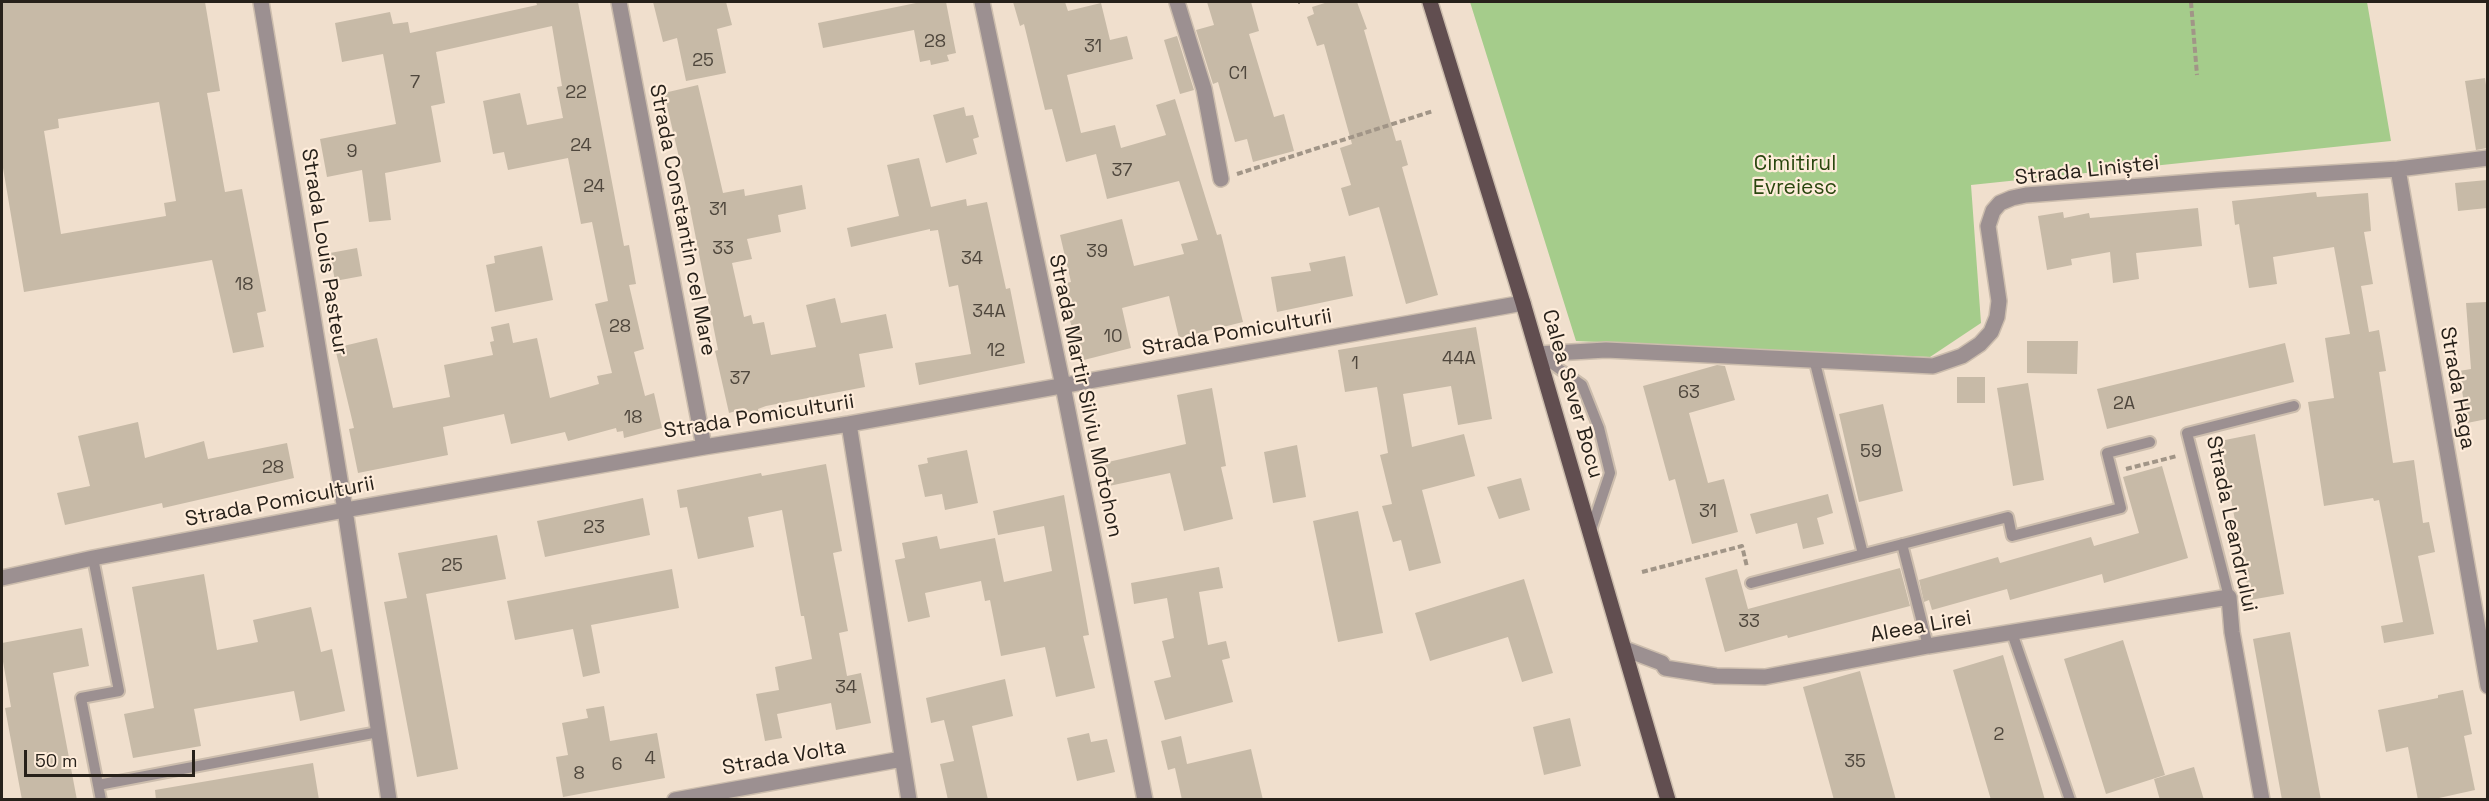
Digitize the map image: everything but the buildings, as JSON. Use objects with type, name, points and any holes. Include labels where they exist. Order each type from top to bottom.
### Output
[{"type":"main road","name":"Calea Sever Bocu","points":[[1430,2],[1524,303],[1668,800]]},
{"type":"street","name":"Strada Louis Pasteur","points":[[261,2],[345,510],[389,800]]},
{"type":"street","name":"Strada Constantin cel Mare","points":[[619,2],[704,447]]},
{"type":"street","name":"Strada Martir Silviu Motohon","points":[[982,2],[1063,386],[1145,800]]},
{"type":"street","points":[[1177,2],[1204,89],[1221,179]]},
{"type":"street","name":"Strada Liniștei","points":[[1539,354],[1606,350],[1933,366],[1962,356],[1980,344],[1990,332],[1997,317],[1999,302],[1989,226],[1993,211],[2000,203],[2012,198],[2195,182],[2398,169],[2487,158]]},
{"type":"street","name":"Strada Haga","points":[[2398,169],[2487,686]]},
{"type":"street","name":"Strada Pomiculturii","points":[[2,578],[93,558],[345,510],[849,424],[1524,303]]},
{"type":"street","points":[[849,424],[909,800]]},
{"type":"street","name":"Aleea Lirei","points":[[1625,649],[1662,663],[1665,668],[1716,676],[1765,677],[1928,646],[2229,597]]},
{"type":"street","name":"Strada Leandrului","points":[[2229,597],[2232,632],[2262,800]]},
{"type":"street","name":"Strada Volta","points":[[675,800],[902,759]]},
{"type":"lane","points":[[1539,354],[1582,385],[1599,428],[1610,473],[1591,530]]},
{"type":"lane","points":[[1814,359],[1863,554]]},
{"type":"lane","name":"Strada Leandrului","points":[[2229,597],[2187,433],[2294,406]]},
{"type":"lane","points":[[1751,583],[2008,517],[2012,536],[2121,508],[2107,453],[2150,442]]},
{"type":"lane","points":[[1902,544],[1928,646]]},
{"type":"lane","points":[[93,558],[119,691],[81,698],[101,800]]},
{"type":"lane","points":[[2012,633],[2070,800]]},
{"type":"lane","points":[[98,785],[378,732]]},
{"type":"path","points":[[2191,2],[2197,75]]},
{"type":"path","points":[[1221,179],[1433,111]]},
{"type":"path","points":[[2112,473],[2192,453]]},
{"type":"path","points":[[1642,572],[1742,546],[1751,583]]},
{"type":"green space","name":"Cimitirul Evreiesc","points":[[1470,2],[2367,2],[2391,141],[1971,185],[1981,323],[1930,357],[1576,341]]}]
